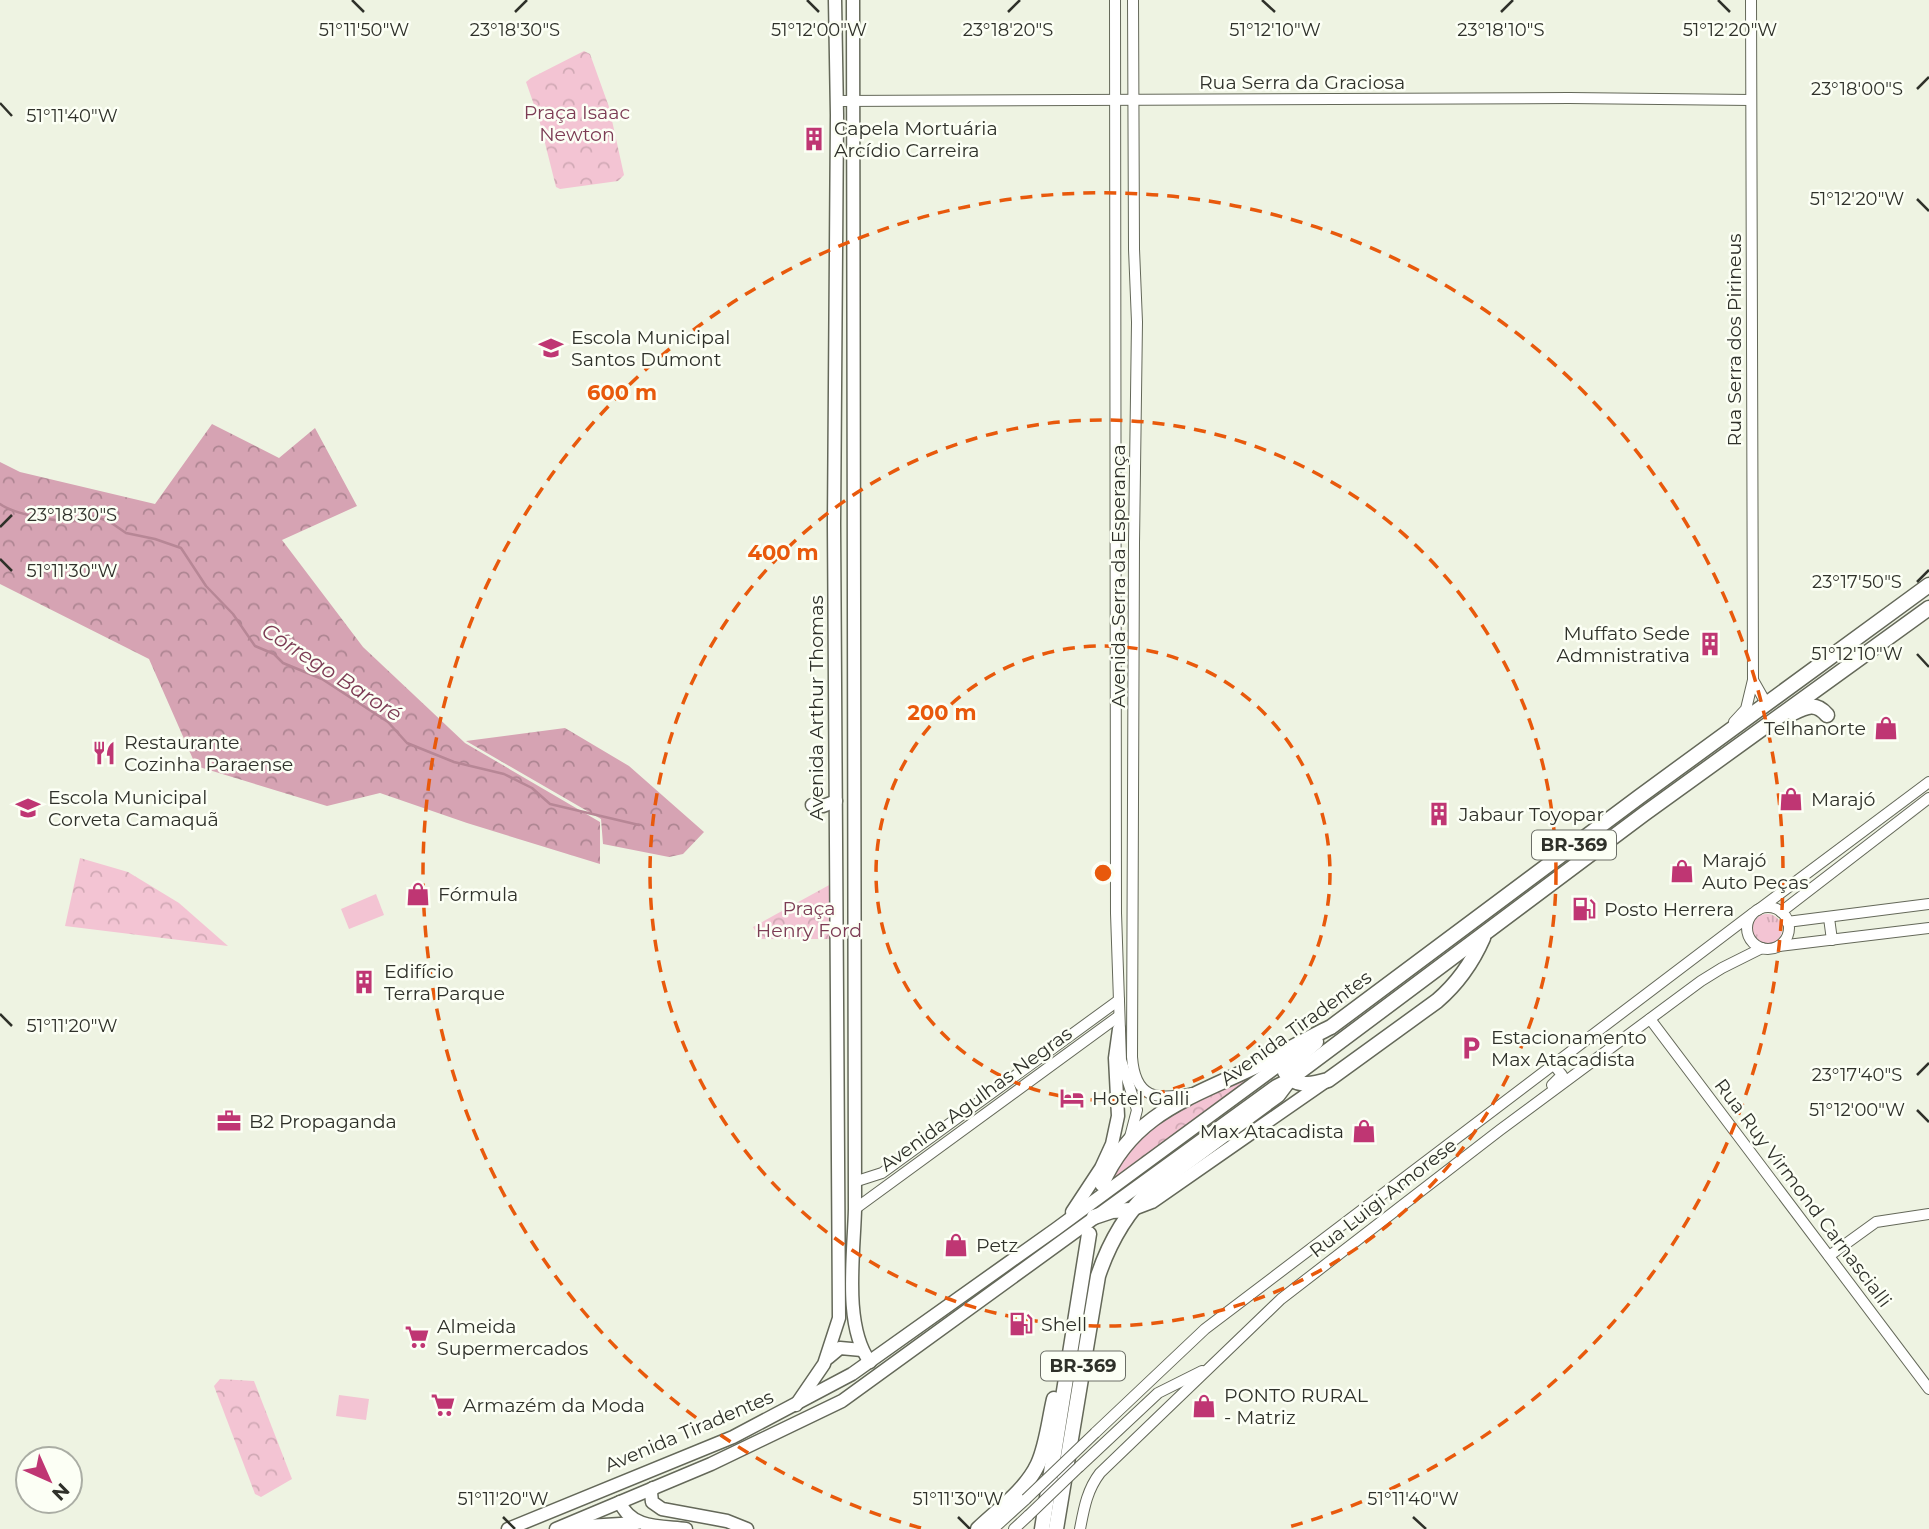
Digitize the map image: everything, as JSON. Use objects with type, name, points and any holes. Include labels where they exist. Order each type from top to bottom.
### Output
[{"type":"highway","name":"Avenida Tiradentes","points":[[1331,1027],[1713,742],[1929,585]]},
{"type":"highway","name":"Avenida Tiradentes","points":[[1290,1079],[1760,729],[1929,608]]},
{"type":"highway","points":[[1873,648],[1929,619]]},
{"type":"highway","points":[[1689,782],[1728,746],[1763,719],[1766,703]]},
{"type":"highway","points":[[1760,729],[1808,705],[1822,709],[1827,715]]},
{"type":"highway","points":[[1331,1027],[1289,1065],[1285,1072],[1290,1079],[1311,1085],[1328,1080],[1437,1001],[1451,989],[1474,959],[1483,936]]},
{"type":"highway","points":[[1434,974],[1474,959]]},
{"type":"highway","name":"BR-369","points":[[1102,1184],[1109,1167],[1130,1138],[1157,1115],[1201,1090],[1257,1066],[1331,1027]]},
{"type":"highway","name":"BR-369","points":[[1056,1529],[1098,1276],[1111,1244],[1131,1210],[1152,1188],[1278,1096],[1290,1079]]},
{"type":"highway","points":[[1094,1217],[1112,1211],[1131,1210]]},
{"type":"highway","name":"BR-369","points":[[1042,1529],[1089,1234]]},
{"type":"highway","points":[[978,1529],[1023,1486],[1040,1461],[1056,1385],[1076,1314]]},
{"type":"main road","name":"Avenida Arthur Thomas","points":[[796,1405],[824,1364],[839,1318],[838,915],[835,827],[835,0]]},
{"type":"main road","name":"Avenida Arthur Thomas","points":[[853,0],[853,1297],[857,1337],[870,1362]]},
{"type":"main road","points":[[836,358],[853,357]]},
{"type":"main road","points":[[836,505],[853,505]]},
{"type":"main road","points":[[836,649],[853,648]]},
{"type":"main road","points":[[812,805],[822,806],[836,800]]},
{"type":"main road","points":[[835,827],[853,844]]},
{"type":"main road","points":[[838,915],[854,915]]},
{"type":"main road","points":[[1046,1253],[1056,1241],[1058,1227],[1089,1189],[1112,1144],[1118,1116],[1115,1058],[1119,1023]]},
{"type":"main road","name":"Avenida Tiradentes","points":[[508,1529],[733,1437],[796,1405],[870,1362],[1331,1027]]},
{"type":"main road","name":"Avenida Tiradentes","points":[[556,1529],[748,1447],[842,1401],[1276,1086],[1290,1079]]},
{"type":"main road","points":[[1131,1210],[1152,1202],[1328,1080]]},
{"type":"main road","points":[[838,1182],[855,1182]]},
{"type":"main road","points":[[839,1225],[846,1259],[854,1263]]},
{"type":"main road","points":[[824,1364],[834,1351],[840,1348],[862,1350]]},
{"type":"main road","points":[[842,1401],[869,1374],[870,1362]]},
{"type":"main road","points":[[637,1523],[625,1514],[620,1502],[625,1488],[642,1472]]},
{"type":"main road","points":[[653,1489],[652,1502],[662,1508],[706,1523],[727,1521],[747,1529]]},
{"type":"main road","points":[[556,1529],[637,1523],[686,1529]]},
{"type":"street","name":"Avenida Serra da Esperança","points":[[1115,0],[1116,913],[1121,1060],[1137,1110],[1130,1138]]},
{"type":"street","name":"Avenida Serra da Esperança","points":[[1132,0],[1137,348],[1132,1057],[1136,1079],[1141,1087],[1154,1096],[1172,1097],[1201,1090]]},
{"type":"street","name":"Rua Serra dos Pirineus","points":[[1751,0],[1753,680]]},
{"type":"street","name":"Rua Serra da Graciosa","points":[[837,101],[1569,98],[1751,100]]},
{"type":"street","points":[[1753,680],[1766,703]]},
{"type":"street","points":[[1713,742],[1740,718],[1746,709],[1753,680]]},
{"type":"street","name":"Rua Luigi Amorese","points":[[993,1529],[1205,1329],[1929,782]]},
{"type":"street","points":[[1781,912],[1929,798]]},
{"type":"street","points":[[1787,922],[1929,904]]},
{"type":"street","points":[[1779,946],[1787,935],[1787,922],[1781,912],[1769,908],[1755,912],[1748,920],[1748,934],[1751,941],[1762,948],[1832,940],[1929,928]]},
{"type":"street","points":[[1829,918],[1832,940]]},
{"type":"street","name":"Rua Luigi Amorese","points":[[1080,1529],[1092,1484],[1100,1473],[1281,1299],[1650,1019],[1722,968],[1762,948]]},
{"type":"street","name":"Avenida Agulhas Negras","points":[[855,1182],[882,1173],[1119,1000]]},
{"type":"street","name":"Rua Ruy Virmond Carnascialli","points":[[1650,1019],[1929,1389]]},
{"type":"street","name":"Avenida Agulhas Negras","points":[[855,1209],[1007,1098],[1119,1023]]},
{"type":"street","points":[[1530,1108],[1562,1075],[1554,1065]]},
{"type":"street","points":[[999,1087],[1007,1098]]},
{"type":"street","points":[[1829,1256],[1876,1222],[1929,1214]]},
{"type":"street","points":[[1014,1529],[1158,1393],[1206,1369]]},
{"type":"street","points":[[1128,1421],[1141,1416],[1155,1421]]},
{"type":"green space","name":"Praça Isaac Newton","points":[[584,51],[590,54],[609,107],[624,175],[618,181],[560,189],[556,187],[539,119],[526,82]]},
{"type":"green space","points":[[212,424],[279,458],[315,428],[357,506],[282,540],[363,647],[465,743],[600,822],[600,864],[380,793],[327,806],[196,766],[149,659],[0,584],[0,462],[20,472],[155,504]]},
{"type":"green space","points":[[565,728],[629,766],[704,832],[683,854],[669,857],[603,844],[601,819],[466,741]]},
{"type":"green space","points":[[80,858],[128,872],[179,903],[228,946],[65,926]]},
{"type":"green space","name":"Praça Henry Ford","points":[[831,884],[830,939],[760,939],[753,927]]},
{"type":"green space","points":[[376,894],[384,915],[349,929],[341,909]]},
{"type":"green space","points":[[1767,914],[1778,918],[1782,929],[1778,940],[1767,944],[1756,940],[1752,929],[1756,918]]},
{"type":"green space","points":[[1276,1061],[1114,1178],[1143,1137],[1163,1121],[1184,1106]]},
{"type":"green space","points":[[220,1379],[254,1381],[292,1479],[261,1497],[255,1494],[214,1386]]},
{"type":"green space","points":[[339,1395],[369,1399],[366,1420],[336,1416]]},
{"type":"waterway","name":"Córrego Baroré","points":[[0,504],[19,513],[62,521],[94,516],[110,522],[126,533],[181,548],[206,586],[233,614],[255,646],[274,654],[283,663],[322,679],[388,722],[407,743],[454,762],[504,774],[532,788],[550,804],[639,825]]},
{"type":"place","name":"Capela Mortuária Arcídio Carreira","points":[[814,139]]},
{"type":"place","name":"Escola Municipal Santos Dumont","points":[[551,348]]},
{"type":"place","name":"Muffato Sede Admnistrativa","points":[[1710,644]]},
{"type":"place","name":"Telhanorte","points":[[1886,728]]},
{"type":"place","name":"Restaurante Cozinha Paraense","points":[[104,753]]},
{"type":"place","name":"Marajó","points":[[1791,799]]},
{"type":"place","name":"Escola Municipal Corveta Camaquã","points":[[28,808]]},
{"type":"place","name":"Jabaur Toyopar","points":[[1439,814]]},
{"type":"place","name":"Marajó Auto Peças","points":[[1682,871]]},
{"type":"place","name":"Fórmula","points":[[418,894]]},
{"type":"place","name":"Posto Herrera","points":[[1584,909]]},
{"type":"place","name":"Edifício Terra Parque","points":[[364,982]]},
{"type":"place","name":"Estacionamento Max Atacadista","points":[[1471,1048]]},
{"type":"place","name":"Hotel Galli","points":[[1072,1098]]},
{"type":"place","name":"B2 Propaganda","points":[[229,1121]]},
{"type":"place","name":"Max Atacadista","points":[[1364,1131]]},
{"type":"place","name":"Petz","points":[[956,1245]]},
{"type":"place","name":"Shell","points":[[1021,1324]]},
{"type":"place","name":"Almeida Supermercados","points":[[417,1337]]},
{"type":"place","name":"Armazém da Moda","points":[[443,1405]]},
{"type":"place","name":"PONTO RURAL - Matriz","points":[[1204,1406]]}]
